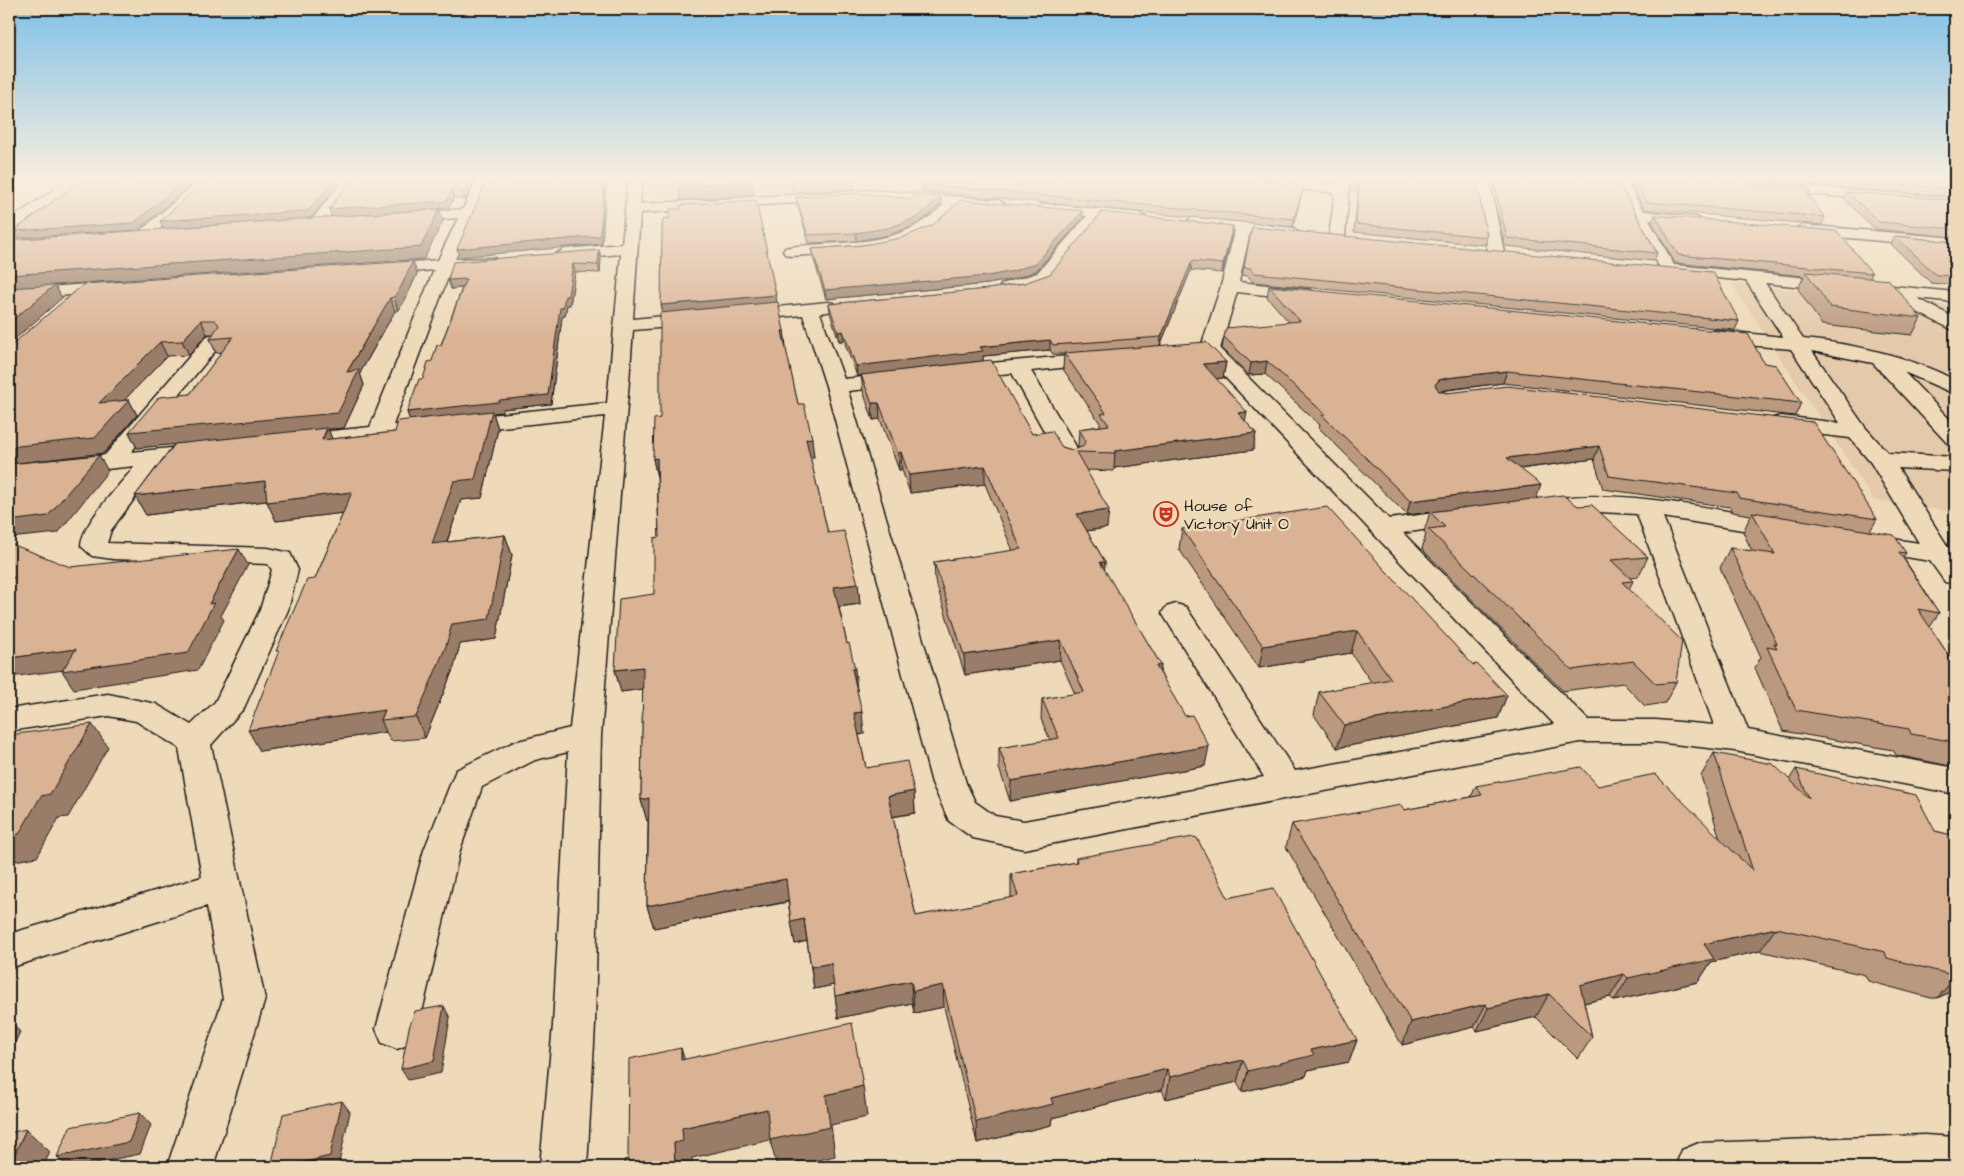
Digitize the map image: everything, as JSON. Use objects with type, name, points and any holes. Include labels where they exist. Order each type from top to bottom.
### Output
[{"type":"street","points":[[125,236],[160,234]]},
{"type":"street","points":[[379,433],[444,265],[458,234]]},
{"type":"street","points":[[564,1167],[574,1025],[585,736],[617,408],[631,234]]},
{"type":"street","points":[[791,251],[874,242],[908,234]]},
{"type":"street","points":[[988,292],[1017,286],[1043,277],[1080,234]]},
{"type":"street","points":[[1241,234],[1230,286],[1200,351],[1382,528],[1580,731]]},
{"type":"street","points":[[1313,234],[1357,238]]},
{"type":"street","points":[[1493,234],[1496,252]]},
{"type":"street","points":[[1649,234],[1668,268]]},
{"type":"street","points":[[1853,234],[1955,243]]},
{"type":"street","points":[[552,255],[630,248]]},
{"type":"street","points":[[1476,250],[1515,254]]},
{"type":"street","points":[[365,270],[503,260]]},
{"type":"street","points":[[1649,266],[1955,296]]},
{"type":"street","points":[[1752,277],[1857,432],[1881,460],[1939,554],[1955,576]]},
{"type":"street","points":[[1230,286],[1318,295]]},
{"type":"street","points":[[9,295],[126,287]]},
{"type":"street","points":[[65,308],[86,289]]},
{"type":"street","points":[[1888,290],[1955,325]]},
{"type":"street","points":[[731,316],[847,305]]},
{"type":"street","points":[[810,309],[836,386],[950,782],[961,811],[986,828],[1024,835],[1580,731],[1656,731],[1735,739],[1955,780]]},
{"type":"street","points":[[623,325],[712,317]]},
{"type":"street","points":[[1699,334],[1836,348],[1880,358],[1938,377],[1955,388]]},
{"type":"street","points":[[110,462],[214,340]]},
{"type":"street","points":[[836,386],[1017,366],[1123,357]]},
{"type":"street","points":[[1880,358],[1955,438]]},
{"type":"street","points":[[1017,366],[1071,458]]},
{"type":"street","points":[[271,445],[617,408]]},
{"type":"street","points":[[1758,421],[1857,432]]},
{"type":"street","points":[[9,472],[222,450]]},
{"type":"street","points":[[154,457],[99,529],[94,539],[94,546],[101,550],[113,551],[268,556],[281,559],[285,570],[274,610],[228,708],[194,742]]},
{"type":"street","points":[[1881,460],[1955,464]]},
{"type":"street","points":[[1518,510],[1593,503],[1647,507],[1812,534]]},
{"type":"street","points":[[1647,507],[1735,739]]},
{"type":"street","points":[[1382,528],[1489,514]]},
{"type":"street","points":[[1842,538],[1939,554]]},
{"type":"street","points":[[1176,613],[1286,786]]},
{"type":"street","points":[[9,720],[108,705],[146,712],[194,742],[244,999],[190,1167]]},
{"type":"street","points":[[397,1029],[442,850],[468,779],[526,750],[585,736]]},
{"type":"street","points":[[9,951],[222,886]]},
{"type":"street","points":[[1699,1167],[1924,1158],[1955,1160]]},
{"type":"shaded area","points":[[1731,283],[1955,306],[1955,512],[1874,500]]},
{"type":"building","points":[[94,234],[427,234],[421,247],[9,275],[9,240]]},
{"type":"building","points":[[463,234],[600,234],[600,236],[457,249]]},
{"type":"building","points":[[662,234],[763,234],[776,295],[661,305]]},
{"type":"building","points":[[911,234],[1062,234],[1036,263],[1014,271],[988,276],[825,290],[812,249],[863,245],[901,238]]},
{"type":"building","points":[[1084,234],[1231,234],[1223,264],[1192,261],[1161,337],[1053,345],[1050,340],[980,347],[983,351],[856,366],[843,331],[838,332],[829,304],[988,289],[1024,283],[1050,274]]},
{"type":"building","points":[[1251,234],[1322,234],[1713,272],[1739,321],[1255,273],[1250,268],[1244,267]]},
{"type":"building","points":[[1456,234],[1486,234],[1487,237]]},
{"type":"building","points":[[1506,234],[1647,234],[1657,253],[1507,238]]},
{"type":"building","points":[[1666,234],[1839,234],[1872,273],[1678,255]]},
{"type":"building","points":[[1895,236],[1955,242],[1955,276],[1936,275]]},
{"type":"building","points":[[599,250],[598,265],[573,264],[568,296],[565,296],[563,308],[560,308],[548,395],[407,412],[419,379],[423,379],[428,362],[432,361],[437,345],[441,345],[466,279],[448,280],[453,262]]},
{"type":"building","points":[[413,261],[401,287],[394,297],[390,298],[347,372],[359,370],[338,413],[129,432],[159,397],[190,394],[233,337],[210,339],[219,325],[215,320],[201,320],[182,341],[160,342],[99,403],[129,400],[95,438],[9,447],[9,347],[84,284]]},
{"type":"building","points":[[1806,272],[1889,280],[1921,318],[1830,307]]},
{"type":"building","points":[[55,285],[9,323],[9,288]]},
{"type":"building","points":[[1269,286],[1748,334],[1764,363],[1776,365],[1801,403],[1507,371],[1447,378],[1439,380],[1435,385],[1439,391],[1447,393],[1507,386],[1813,422],[1877,519],[1739,498],[1737,493],[1609,476],[1599,446],[1507,458],[1541,485],[1410,501],[1322,415],[1325,414],[1267,361],[1251,363],[1224,337],[1226,328],[1300,321]]},
{"type":"building","points":[[778,302],[784,331],[782,331],[798,404],[804,404],[812,438],[806,439],[828,533],[844,531],[858,584],[834,587],[847,644],[849,643],[855,669],[852,669],[862,712],[854,713],[866,768],[907,761],[914,791],[888,796],[916,916],[1018,896],[1011,874],[1077,862],[1076,858],[1193,837],[1197,838],[1228,898],[1273,888],[1357,1040],[1311,1050],[1314,1055],[1248,1071],[1243,1060],[1170,1077],[1167,1069],[1051,1098],[1053,1104],[976,1122],[943,985],[913,991],[911,981],[835,996],[831,963],[811,967],[804,919],[791,922],[786,879],[647,906],[649,798],[641,800],[643,667],[615,670],[619,599],[654,594],[654,538],[659,537],[657,458],[653,459],[654,419],[660,418],[660,313]]},
{"type":"building","points":[[1206,342],[1226,362],[1203,364],[1247,412],[1238,413],[1256,433],[1115,451],[1115,453],[1076,452],[1109,510],[1077,514],[1105,562],[1100,562],[1161,665],[1156,666],[1185,716],[1192,715],[1209,746],[1011,781],[999,748],[1059,738],[1042,699],[1084,692],[1061,640],[964,655],[934,562],[1021,549],[985,466],[909,475],[901,452],[898,453],[879,403],[872,403],[861,375],[991,360],[1032,434],[1052,431],[1062,447],[1072,450],[1082,447],[1086,441],[1079,429],[1109,425],[1101,414],[1106,413],[1064,353]]},
{"type":"building","points":[[492,411],[475,479],[454,481],[432,544],[505,535],[489,619],[452,624],[446,646],[416,717],[381,720],[385,710],[248,730],[279,651],[276,651],[307,580],[315,579],[352,492],[267,502],[265,481],[135,496],[175,444],[327,428],[322,440],[395,432],[398,421]]},
{"type":"building","points":[[99,455],[48,516],[9,521],[9,464]]},
{"type":"building","points":[[1563,495],[1578,506],[1592,505],[1648,557],[1611,560],[1633,581],[1622,582],[1682,641],[1676,682],[1656,684],[1633,661],[1572,670],[1428,529],[1445,527],[1430,512]]},
{"type":"building","points":[[1327,507],[1473,665],[1477,664],[1507,695],[1344,725],[1319,692],[1391,679],[1357,631],[1263,646],[1182,529]]},
{"type":"building","points":[[1752,512],[1894,535],[1906,553],[1899,552],[1939,613],[1918,609],[1955,665],[1955,742],[1911,734],[1909,729],[1796,710],[1767,647],[1777,649],[1774,643],[1777,644],[1730,548],[1775,554]]},
{"type":"building","points":[[9,543],[70,567],[239,549],[209,604],[214,603],[188,653],[62,671],[76,649],[9,658],[9,583],[14,577],[9,579]]},
{"type":"building","points":[[92,724],[50,794],[41,796],[19,834],[9,836],[9,735]]},
{"type":"building","points":[[1714,753],[1773,764],[1809,798],[1796,769],[1916,795],[1935,831],[1955,836],[1955,975],[1887,958],[1885,952],[1776,928],[1704,944],[1714,959],[1628,978],[1624,974],[1580,985],[1592,1037],[1549,994],[1488,1008],[1486,1004],[1411,1022],[1292,824],[1401,805],[1404,810],[1482,795],[1476,786],[1581,767],[1598,786],[1655,774],[1753,871]]},
{"type":"building","points":[[444,1006],[434,1061],[401,1069],[409,1028],[415,1011]]},
{"type":"building","points":[[852,1023],[863,1086],[826,1095],[830,1127],[770,1140],[767,1109],[682,1128],[683,1141],[674,1143],[675,1167],[624,1167],[624,1160],[628,1159],[629,1059],[681,1048],[681,1060]]},
{"type":"building","points":[[342,1101],[330,1156],[284,1167],[271,1167],[283,1114]]},
{"type":"building","points":[[140,1113],[129,1142],[57,1157],[70,1127]]},
{"type":"building","points":[[26,1129],[9,1166],[9,1133]]},
{"type":"place","name":"House of Victory Unit O","points":[[1166,514]]}]
